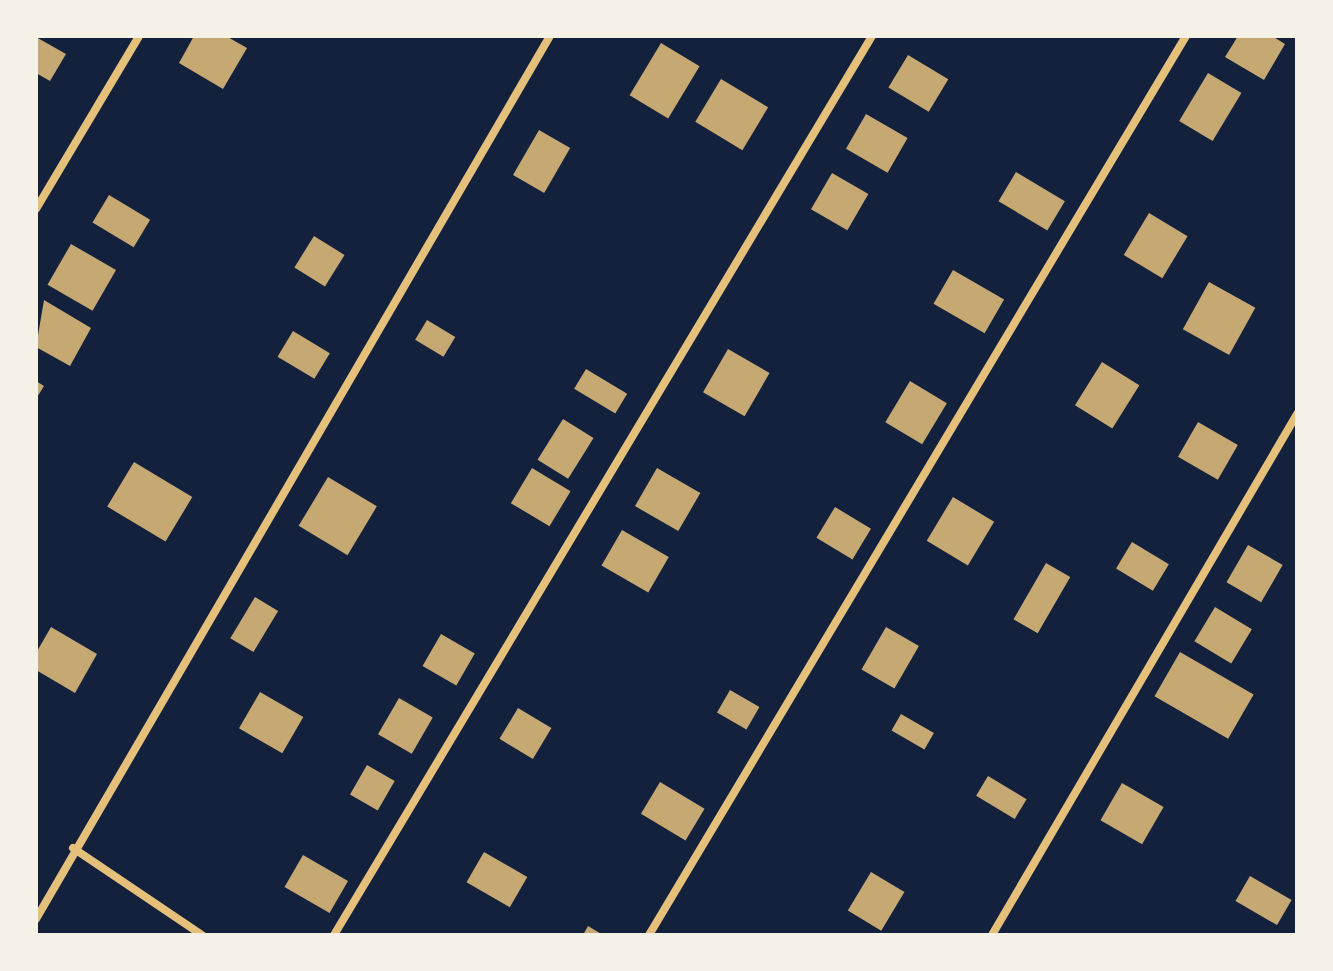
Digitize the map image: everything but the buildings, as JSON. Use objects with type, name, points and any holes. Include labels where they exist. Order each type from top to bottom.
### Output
[{"type":"street","points":[[36,209],[139,36]]},
{"type":"street","points":[[36,919],[73,848],[550,36]]},
{"type":"street","points":[[334,935],[872,36]]},
{"type":"street","points":[[649,935],[1186,36]]},
{"type":"street","points":[[992,935],[1297,414]]},
{"type":"street","points":[[73,848],[202,935]]}]
